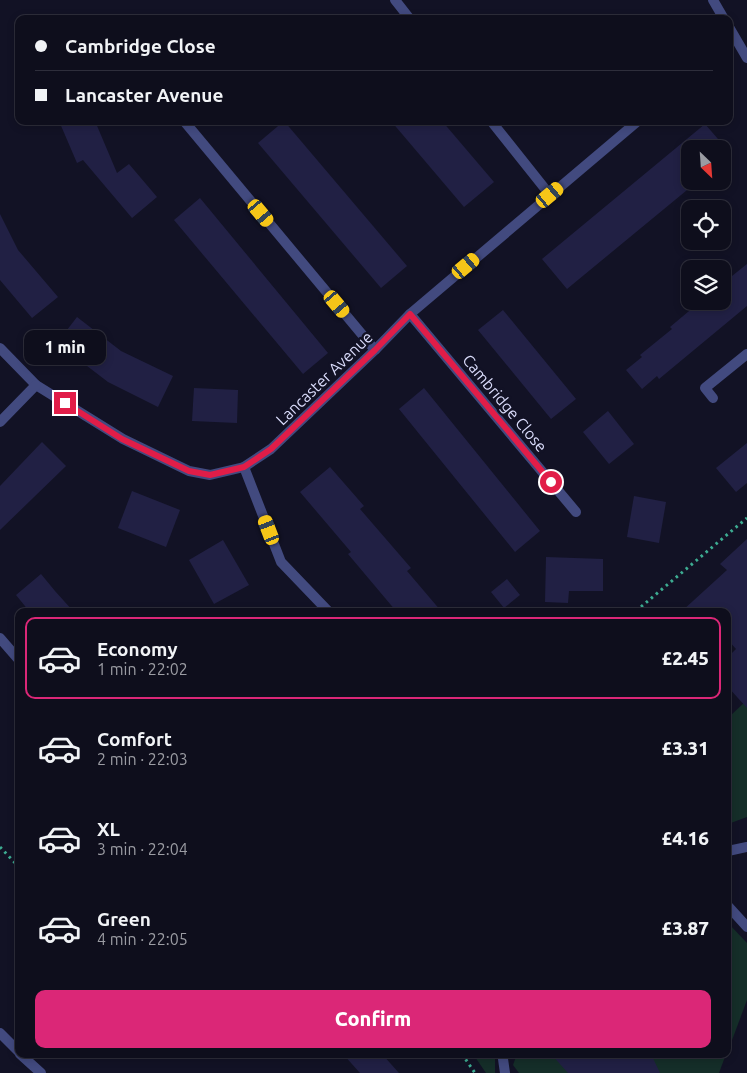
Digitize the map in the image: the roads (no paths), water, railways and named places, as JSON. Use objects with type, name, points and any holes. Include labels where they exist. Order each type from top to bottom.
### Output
[{"type":"street","points":[[396,0],[407,15]]},
{"type":"street","points":[[713,0],[722,15]]},
{"type":"street","points":[[733,44],[747,58]]},
{"type":"street","points":[[187,125],[375,350]]},
{"type":"street","points":[[494,125],[550,195]]},
{"type":"street","name":"Lancaster Avenue","points":[[0,348],[36,386],[122,439],[189,471],[210,475],[244,467],[271,449],[410,314],[633,125]]},
{"type":"street","name":"Cambridge Close","points":[[410,314],[576,512]]},
{"type":"street","points":[[713,398],[705,388],[747,354]]},
{"type":"street","points":[[0,422],[36,386]]},
{"type":"street","points":[[244,467],[281,562],[325,608]]},
{"type":"street","points":[[0,638],[15,655]]},
{"type":"street","points":[[731,850],[747,847]]},
{"type":"street","points":[[731,909],[747,927]]},
{"type":"street","points":[[0,1033],[15,1048]]},
{"type":"street","points":[[25,1058],[41,1073]]},
{"type":"street","points":[[502,1058],[505,1073]]}]
